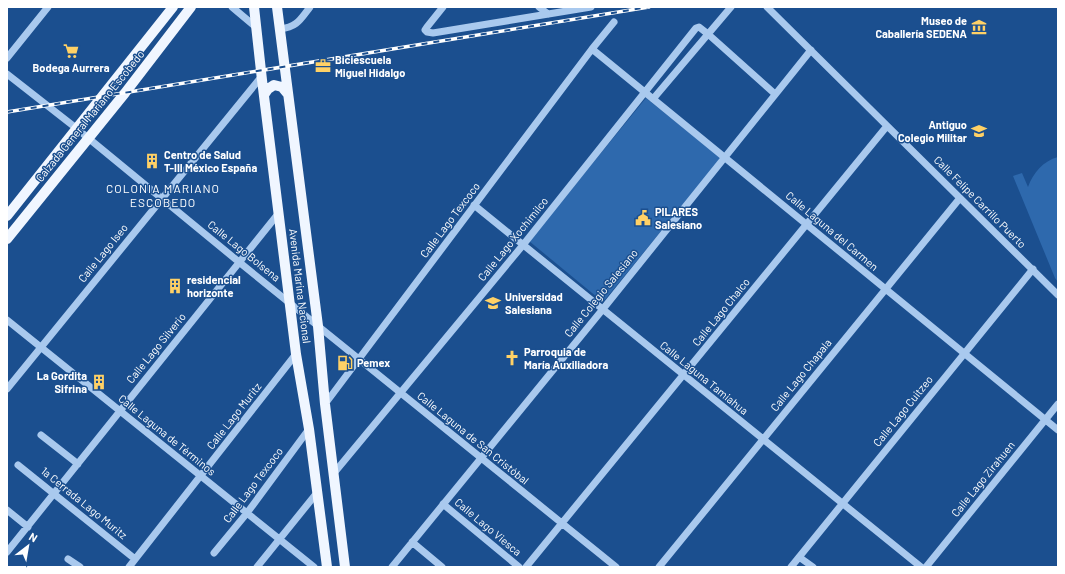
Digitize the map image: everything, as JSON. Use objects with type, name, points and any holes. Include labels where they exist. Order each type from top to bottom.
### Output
[{"type":"main road","name":"Calzada General Mariano Escobedo","points":[[7,216],[173,7]]},
{"type":"main road","name":"Calzada General Mariano Escobedo","points":[[7,239],[125,94],[191,7]]},
{"type":"main road","name":"Avenida Marina Nacional","points":[[254,7],[296,354],[327,567]]},
{"type":"main road","name":"Avenida Marina Nacional","points":[[277,7],[318,326],[325,404],[345,567]]},
{"type":"main road","points":[[262,78],[268,84],[274,85],[285,77]]},
{"type":"main road","points":[[264,95],[268,88],[274,85],[282,87],[287,93]]},
{"type":"street","points":[[7,58],[48,7]]},
{"type":"street","points":[[232,7],[257,28]]},
{"type":"street","points":[[280,29],[290,28],[296,25],[310,7]]},
{"type":"street","points":[[443,7],[425,30],[427,32],[433,33],[591,7]]},
{"type":"street","points":[[539,7],[548,14]]},
{"type":"street","points":[[653,99],[732,7]]},
{"type":"street","name":"Calle Felipe Carrillo Puerto","points":[[767,7],[1058,295]]},
{"type":"street","name":"Calle Lago Texcoco","points":[[325,404],[592,49],[614,22]]},
{"type":"street","name":"Calle Lago Xochimilco","points":[[334,473],[523,245],[646,93],[696,28],[698,27],[708,34]]},
{"type":"street","points":[[708,34],[775,94]]},
{"type":"street","name":"Calle Laguna del Carmen","points":[[592,49],[1058,430]]},
{"type":"street","name":"Calle Colegio Salesiano","points":[[392,567],[603,309],[811,50]]},
{"type":"street","name":"Calle Lago Bolsena","points":[[7,74],[76,128],[318,326]]},
{"type":"street","name":"Calle Lago Iseo","points":[[7,389],[162,198],[262,78]]},
{"type":"street","name":"Calle Lago Chalco","points":[[526,567],[887,126]]},
{"type":"street","name":"Calle Lago Chapala","points":[[659,567],[960,198]]},
{"type":"street","name":"Calle Laguna Tamiahua","points":[[474,205],[921,567]]},
{"type":"street","name":"Calle Lago Silverio","points":[[7,552],[278,214]]},
{"type":"street","name":"Calle Lago Cuitzeo","points":[[791,567],[1032,269]]},
{"type":"street","name":"Calle Laguna de Términos","points":[[7,320],[314,567]]},
{"type":"street","name":"Calle Laguna de San Cristóbal","points":[[318,326],[616,567]]},
{"type":"street","name":"Calle Lago Muritz","points":[[129,567],[296,354]]},
{"type":"street","name":"Calle Lago Zirahuen","points":[[926,567],[1058,404]]},
{"type":"street","name":"Calle Lago Texcoco","points":[[214,553],[247,513],[308,429]]},
{"type":"street","points":[[41,435],[78,464]]},
{"type":"street","name":"1a Cerrada Lago Muritz","points":[[18,465],[135,559]]},
{"type":"street","points":[[257,567],[316,494]]},
{"type":"street","name":"Calle Lago Viesca","points":[[443,504],[519,567]]},
{"type":"street","points":[[7,510],[28,527]]},
{"type":"street","points":[[412,542],[442,567]]},
{"type":"street","points":[[799,557],[813,567]]},
{"type":"street","points":[[68,559],[80,567]]},
{"type":"shaded area","points":[[646,98],[721,158],[603,302],[529,241]]},
{"type":"shaded area","points":[[1058,157],[1058,282],[1013,176],[1022,173],[1028,187],[1039,168],[1048,161]]},
{"type":"railway","points":[[7,112],[649,7]]},
{"type":"place","name":"Museo de Caballería SEDENA","points":[[979,27]]},
{"type":"place","name":"Bodega Aurrera","points":[[71,51]]},
{"type":"place","name":"Biciescuela Miguel Hidalgo","points":[[323,66]]},
{"type":"place","name":"Antiguo Colegio Militar","points":[[979,131]]},
{"type":"place","name":"Centro de Salud T-III México España","points":[[152,161]]},
{"type":"place","name":"PILARES Salesiano","points":[[643,218]]},
{"type":"place","name":"residencial horizonte","points":[[175,286]]},
{"type":"place","name":"Universidad Salesiana","points":[[493,303]]},
{"type":"place","name":"Parroquia de María Auxiliadora","points":[[512,358]]},
{"type":"place","name":"Pemex","points":[[345,363]]},
{"type":"place","name":"La Gordita Sifrina","points":[[99,382]]},
{"type":"district","name":"COLONIA MARIANO ESCOBEDO","points":[[163,196]]}]
